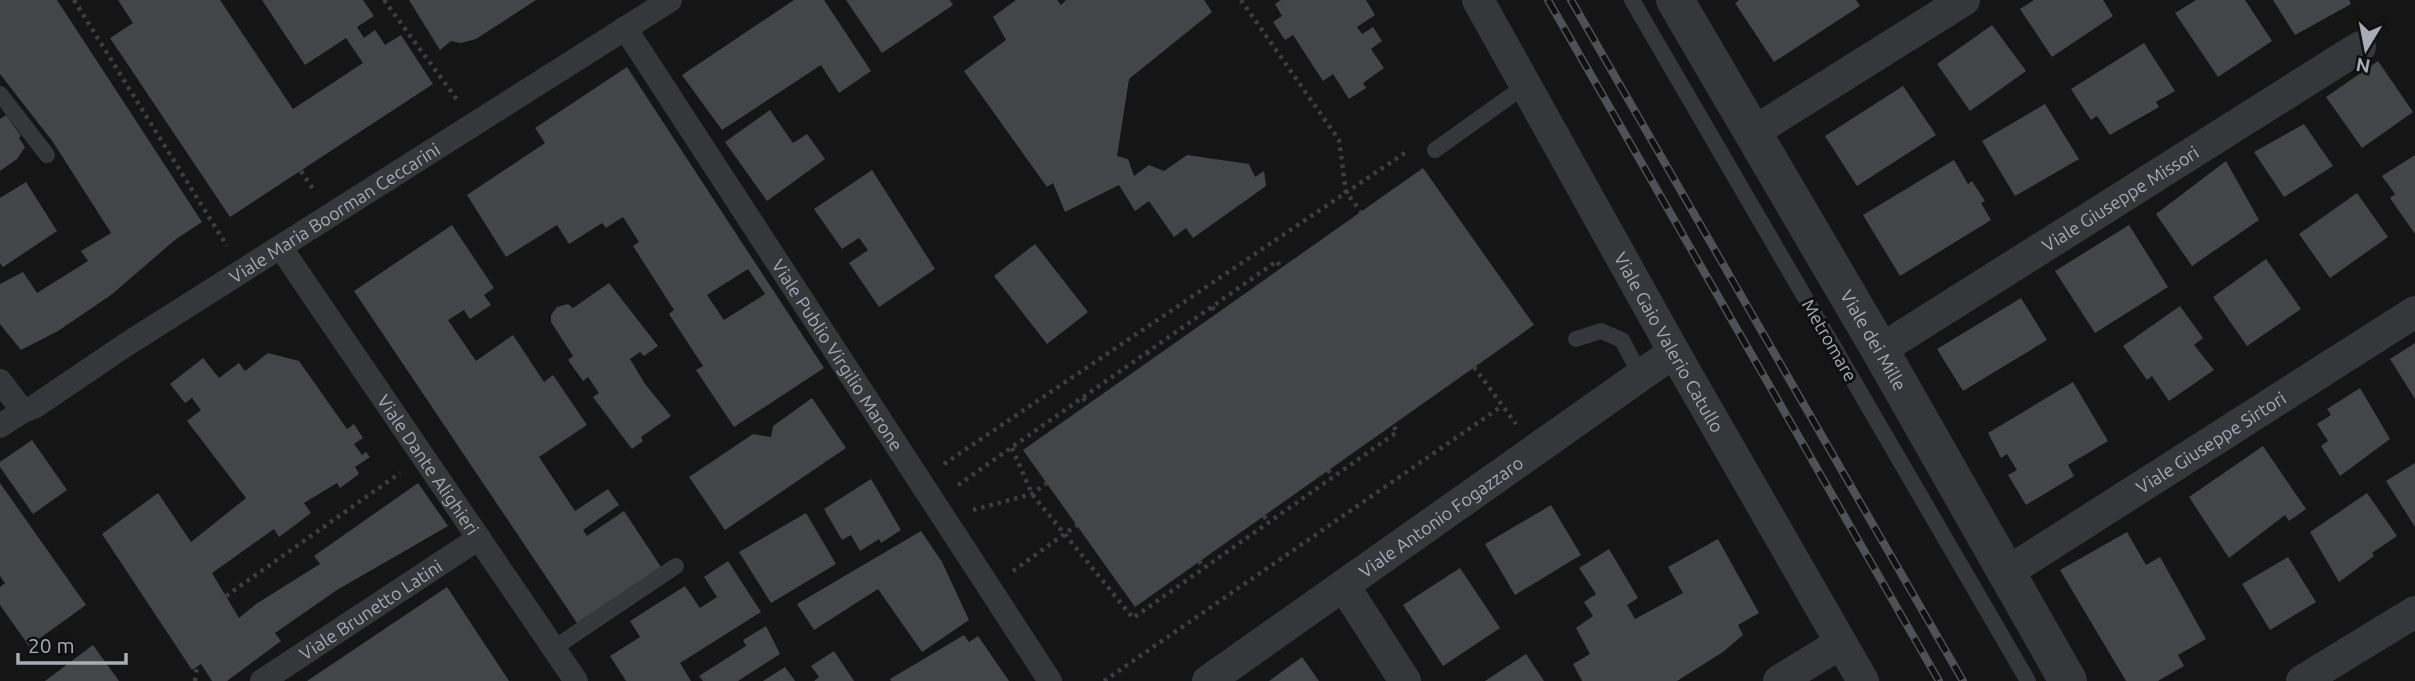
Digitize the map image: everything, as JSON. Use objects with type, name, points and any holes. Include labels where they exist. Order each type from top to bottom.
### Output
[{"type":"street","name":"Viale Maria Boorman Ceccarini","points":[[0,426],[670,0]]},
{"type":"street","name":"Viale Gaio Valerio Catullo","points":[[1478,0],[1674,352],[1863,681]]},
{"type":"street","name":"Viale dei Mille","points":[[1675,0],[1880,350],[2068,681]]},
{"type":"street","points":[[1752,132],[1964,0]]},
{"type":"street","name":"Viale Publio Virgilio Marone","points":[[625,28],[1050,681]]},
{"type":"street","name":"Viale Giuseppe Missori","points":[[1880,350],[2360,47]]},
{"type":"street","name":"Viale Dante Alighieri","points":[[281,248],[576,681]]},
{"type":"street","name":"Viale Giuseppe Sirtori","points":[[2006,573],[2415,312]]},
{"type":"street","name":"Viale Antonio Fogazzaro","points":[[1208,681],[1674,352]]},
{"type":"street","points":[[0,381],[23,411]]},
{"type":"street","name":"Viale Brunetto Latini","points":[[262,681],[479,538]]},
{"type":"street","points":[[1343,586],[1405,681]]},
{"type":"street","points":[[2302,681],[2415,612]]},
{"type":"street","points":[[1779,681],[1842,643]]},
{"type":"lane","name":"Metromare","points":[[1632,0],[2028,681]]},
{"type":"lane","points":[[1435,150],[1526,85]]},
{"type":"lane","points":[[0,94],[47,155]]},
{"type":"lane","points":[[1576,339],[1601,331],[1622,340],[1641,376]]},
{"type":"lane","points":[[554,648],[676,566]]},
{"type":"path","points":[[74,0],[243,271]]},
{"type":"path","points":[[384,0],[475,124]]},
{"type":"path","points":[[1241,0],[1339,140],[1346,192],[1361,212]]},
{"type":"path","points":[[920,481],[1416,145]]},
{"type":"path","points":[[939,510],[1012,448],[1147,352],[1277,261],[1281,268]]},
{"type":"path","points":[[1212,307],[1217,313]]},
{"type":"path","points":[[1147,352],[1152,359]]},
{"type":"path","points":[[1474,368],[1535,450]]},
{"type":"path","points":[[1083,398],[1088,404]]},
{"type":"path","points":[[1104,681],[1503,406]]},
{"type":"path","points":[[1012,448],[1032,494],[1133,618],[1397,432],[1392,425]]},
{"type":"path","points":[[226,596],[423,457]]},
{"type":"path","points":[[1328,470],[1333,477]]},
{"type":"path","points":[[939,510],[1032,494],[1047,483]]},
{"type":"path","points":[[1264,516],[1268,522]]},
{"type":"path","points":[[989,587],[1077,525]]},
{"type":"path","points":[[1199,561],[1204,568]]},
{"type":"path","points":[[195,681],[197,666]]},
{"type":"building","points":[[0,0],[57,0],[202,222],[176,239],[111,295],[58,331],[21,350],[0,324],[0,284],[23,272],[37,293],[88,261],[81,251],[111,233],[53,142],[0,74]]},
{"type":"building","points":[[118,0],[220,0],[293,109],[363,63],[346,38],[305,65],[262,0],[363,0],[374,16],[357,27],[364,38],[375,30],[385,45],[401,35],[433,84],[230,217],[110,38],[133,23]]},
{"type":"building","points":[[409,0],[536,0],[476,39],[461,43],[451,41],[440,50]]},
{"type":"building","points":[[794,0],[824,0],[871,71],[839,93],[821,65],[722,130],[682,75]]},
{"type":"building","points":[[846,0],[950,0],[953,5],[882,53]]},
{"type":"building","points":[[1016,0],[1057,0],[1061,5],[1066,0],[1204,0],[1212,12],[1129,79],[1117,156],[1128,159],[1134,176],[1149,165],[1164,171],[1187,155],[1249,164],[1255,177],[1264,171],[1266,186],[1193,238],[1186,228],[1174,237],[1149,201],[1135,211],[1119,185],[1065,212],[1053,183],[1047,187],[964,71],[1006,40],[993,17]]},
{"type":"building","points":[[1281,0],[1366,0],[1375,15],[1357,27],[1362,34],[1373,27],[1382,41],[1371,49],[1384,68],[1363,83],[1366,88],[1349,99],[1333,74],[1323,81],[1293,35],[1285,40],[1273,22],[1282,16],[1275,4]]},
{"type":"building","points":[[1739,0],[1856,0],[1860,6],[1774,62],[1735,3]]},
{"type":"building","points":[[2034,0],[2103,0],[2113,16],[2052,57],[2020,9]]},
{"type":"building","points":[[2196,0],[2245,0],[2272,41],[2218,77],[2175,13]]},
{"type":"building","points":[[2273,0],[2349,0],[2351,4],[2295,35]]},
{"type":"building","points":[[1992,25],[2026,71],[1970,111],[1937,64]]},
{"type":"building","points":[[2144,43],[2175,91],[2156,102],[2159,107],[2110,135],[2097,116],[2091,120],[2071,89]]},
{"type":"building","points":[[2378,61],[2413,112],[2362,148],[2326,97]]},
{"type":"building","points":[[627,67],[824,368],[734,427],[696,370],[703,366],[669,314],[674,310],[633,246],[639,242],[623,217],[606,228],[602,223],[569,244],[557,225],[506,257],[467,195],[545,143],[535,128]],"holes":[[[748,269],[765,294],[724,320],[707,295]]]},
{"type":"building","points":[[1903,86],[1936,135],[1857,186],[1825,136]]},
{"type":"building","points":[[2045,104],[2079,159],[2015,196],[1982,141]]},
{"type":"building","points":[[770,110],[793,143],[807,134],[825,159],[767,201],[725,142]]},
{"type":"building","points":[[6,115],[21,136],[19,138],[25,147],[17,159],[0,171],[0,119]]},
{"type":"building","points":[[2304,124],[2333,166],[2284,197],[2254,152]]},
{"type":"building","points":[[2415,155],[2415,234],[2390,198],[2395,194],[2382,176]]},
{"type":"building","points":[[1954,160],[1968,184],[1972,181],[1985,201],[1981,203],[1991,220],[1900,276],[1863,215]]},
{"type":"building","points":[[2226,161],[2259,220],[2192,266],[2156,214]]},
{"type":"building","points":[[1423,168],[1534,325],[1135,607],[1023,450]]},
{"type":"building","points":[[872,170],[935,269],[879,307],[849,263],[868,250],[859,238],[842,249],[814,209]]},
{"type":"building","points":[[26,182],[57,231],[3,267],[0,263],[0,198]]},
{"type":"building","points":[[2357,193],[2388,237],[2330,278],[2299,234]]},
{"type":"building","points":[[452,225],[494,288],[484,295],[491,305],[470,319],[464,310],[448,320],[476,361],[513,335],[544,382],[553,375],[587,425],[539,457],[575,511],[608,489],[619,505],[583,530],[587,536],[624,511],[661,567],[577,623],[354,291]]},
{"type":"building","points":[[2129,225],[2168,287],[2095,333],[2055,271]]},
{"type":"building","points":[[1035,244],[1088,312],[1047,344],[994,276]]},
{"type":"building","points":[[2266,259],[2301,309],[2247,346],[2213,297]]},
{"type":"building","points":[[609,283],[658,346],[644,356],[640,352],[630,359],[645,384],[671,416],[641,437],[643,441],[632,449],[593,397],[599,393],[588,377],[583,381],[568,360],[573,356],[551,322],[551,315],[557,307],[568,304],[573,308]]},
{"type":"building","points":[[2021,298],[2047,340],[1963,391],[1937,349]]},
{"type":"building","points":[[2180,306],[2203,338],[2194,345],[2214,370],[2169,401],[2152,376],[2147,380],[2123,346]]},
{"type":"building","points":[[2415,343],[2415,399],[2390,359]]},
{"type":"building","points":[[268,353],[299,361],[347,429],[354,424],[363,438],[354,444],[362,455],[366,452],[370,457],[355,467],[359,474],[340,488],[337,483],[304,503],[311,513],[279,537],[274,529],[212,573],[239,618],[256,604],[320,564],[314,556],[418,483],[448,526],[337,590],[275,633],[281,641],[227,681],[212,681],[201,664],[192,670],[102,534],[158,493],[191,542],[246,498],[187,421],[201,410],[192,398],[185,403],[170,384],[203,358],[219,378],[239,363],[245,371]]},
{"type":"building","points":[[2073,382],[2108,441],[2068,465],[2074,476],[2026,505],[2008,475],[2017,470],[2007,454],[2001,458],[1988,433]]},
{"type":"building","points":[[2360,388],[2390,439],[2340,476],[2321,446],[2328,441],[2317,424],[2331,415],[2327,409]]},
{"type":"building","points":[[812,398],[846,448],[725,530],[689,477],[753,434],[771,437],[773,426]]},
{"type":"building","points":[[32,440],[67,490],[33,514],[0,467],[0,462]]},
{"type":"building","points":[[2263,446],[2306,509],[2289,521],[2285,515],[2229,558],[2189,497]]},
{"type":"building","points":[[2415,463],[2415,527],[2386,481]]},
{"type":"building","points":[[871,479],[901,530],[881,543],[879,539],[860,551],[851,535],[842,540],[824,509]]},
{"type":"building","points":[[0,483],[86,605],[29,646],[0,605],[0,587],[5,583],[0,576]]},
{"type":"building","points":[[2367,493],[2397,536],[2372,553],[2374,556],[2339,582],[2310,532]]},
{"type":"building","points":[[1551,505],[1581,555],[1515,595],[1485,544]]},
{"type":"building","points":[[806,513],[836,564],[771,603],[739,552]]},
{"type":"building","points":[[921,531],[942,562],[969,620],[922,652],[878,589],[814,630],[797,604]]},
{"type":"building","points":[[2127,532],[2146,565],[2160,557],[2206,639],[2178,655],[2184,666],[2158,681],[2126,681],[2060,570]]},
{"type":"building","points":[[1718,539],[1759,613],[1738,625],[1743,635],[1723,652],[1677,681],[1582,681],[1573,664],[1590,654],[1576,628],[1593,616],[1584,602],[1596,594],[1579,568],[1609,549],[1638,598],[1627,605],[1635,619],[1683,593],[1668,567]]},
{"type":"building","points":[[2288,557],[2316,602],[2270,630],[2242,584]]},
{"type":"building","points":[[728,561],[761,612],[680,663],[691,681],[626,681],[610,656],[640,637],[630,621],[685,586],[700,608],[717,597],[704,577]]},
{"type":"building","points":[[1460,568],[1500,628],[1443,666],[1403,605]]},
{"type":"building","points":[[447,587],[509,681],[307,681]]},
{"type":"building","points":[[766,626],[780,654],[738,681],[703,681],[699,676],[746,646],[743,640]]},
{"type":"building","points":[[964,635],[969,642],[978,636],[1009,681],[891,681],[890,679]]},
{"type":"building","points":[[93,645],[119,681],[45,681]]},
{"type":"building","points":[[834,651],[854,681],[814,681],[819,677],[811,666]]},
{"type":"building","points":[[1526,654],[1544,681],[1485,681]]},
{"type":"building","points":[[1302,657],[1319,681],[1269,681]]},
{"type":"building","points":[[785,667],[795,681],[763,681]]},
{"type":"railway","points":[[1548,0],[1939,681]]},
{"type":"railway","points":[[1571,0],[1963,681]]}]
